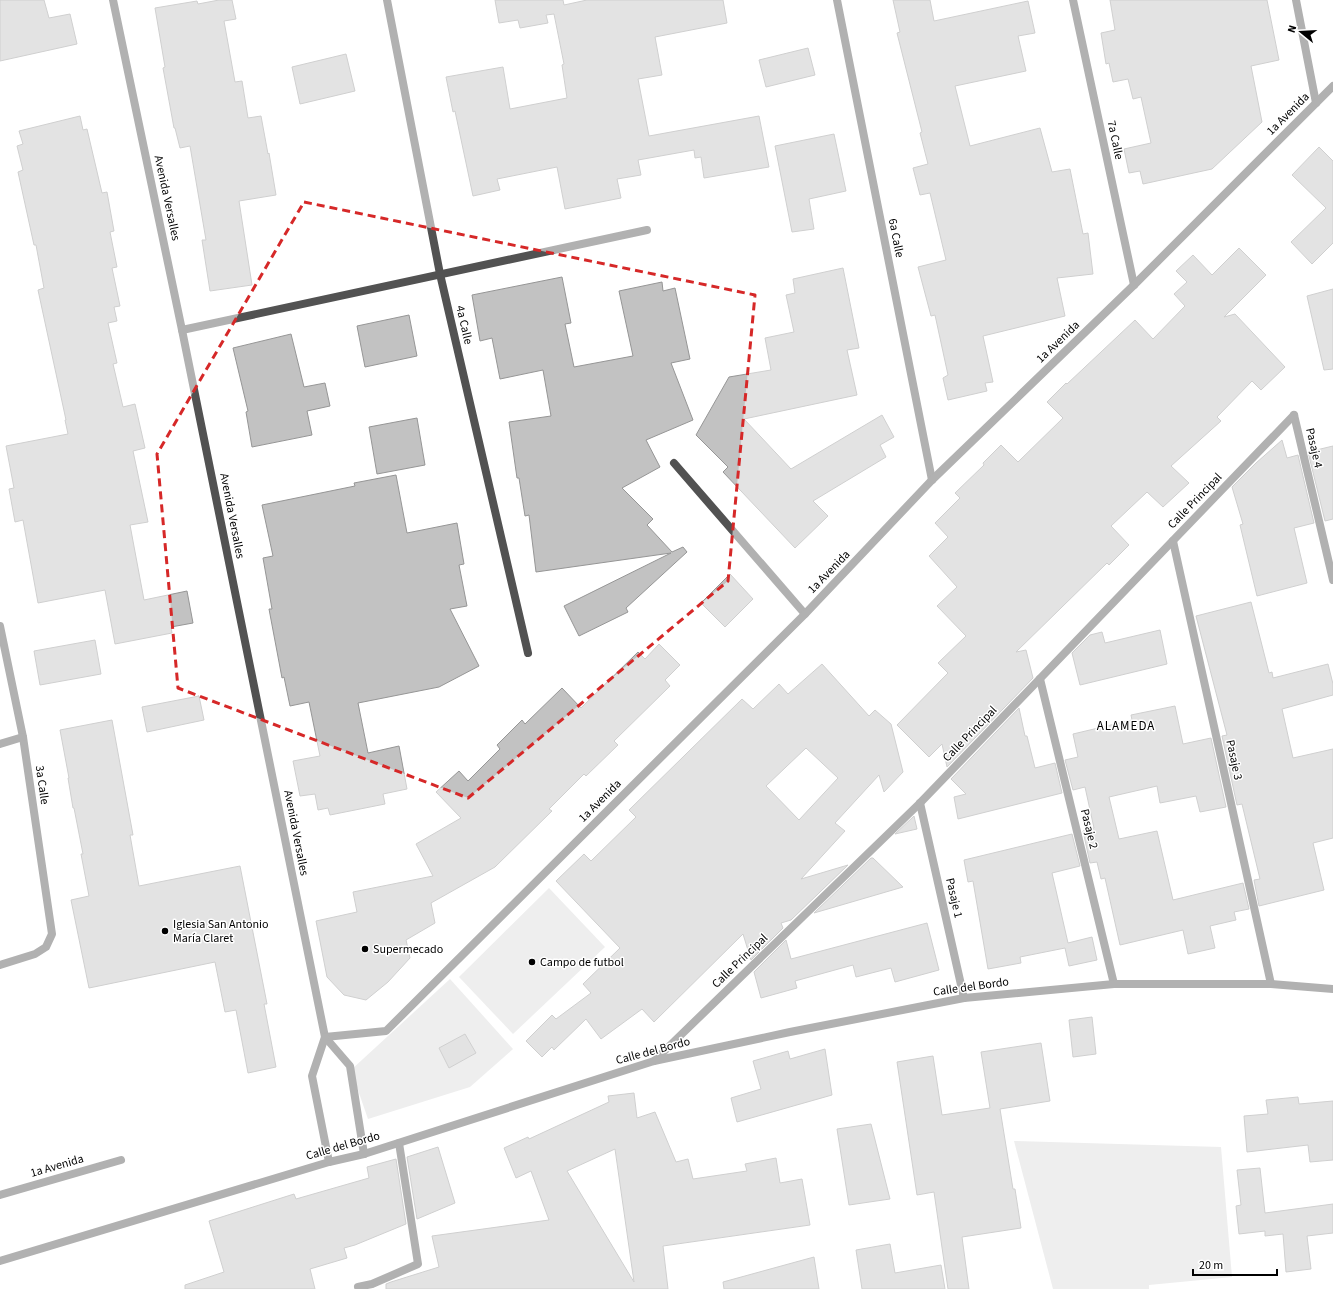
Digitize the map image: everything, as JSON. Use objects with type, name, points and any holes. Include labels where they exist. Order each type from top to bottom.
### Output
[{"type":"street","name":"Avenida Versalles","points":[[112,0],[182,330],[325,1037],[350,1066],[364,1154]]},
{"type":"street","name":"4a Calle","points":[[386,0],[440,274],[528,653]]},
{"type":"street","name":"6a Calle","points":[[837,0],[932,480]]},
{"type":"street","name":"7a Calle","points":[[1073,0],[1134,285]]},
{"type":"street","points":[[1296,0],[1316,103]]},
{"type":"street","name":"1a Avenida","points":[[325,1037],[386,1031],[805,614],[932,480],[1134,285],[1333,86]]},
{"type":"street","points":[[182,330],[648,230]]},
{"type":"street","name":"Calle Principal","points":[[654,1061],[920,803],[1294,415]]},
{"type":"street","name":"Pasaje 4","points":[[1294,415],[1333,580]]},
{"type":"street","points":[[674,463],[805,614]]},
{"type":"street","name":"Pasaje 3","points":[[1173,541],[1271,984]]},
{"type":"street","name":"3a Calle","points":[[0,626],[23,737],[52,934],[46,947],[35,954],[0,965]]},
{"type":"street","name":"Pasaje 2","points":[[1040,679],[1114,984]]},
{"type":"street","points":[[0,744],[23,737]]},
{"type":"street","name":"Pasaje 1","points":[[920,803],[964,998]]},
{"type":"street","name":"Calle del Bordo","points":[[0,1261],[329,1162],[364,1154],[654,1061],[790,1032],[964,998],[1114,984],[1271,984],[1333,989]]},
{"type":"street","name":"Avenida Versalles","points":[[325,1037],[312,1076],[329,1162]]},
{"type":"street","points":[[358,1287],[372,1284],[418,1264],[399,1143]]},
{"type":"street","name":"1a Avenida","points":[[0,1195],[121,1160]]},
{"type":"highlighted area","points":[[304,202],[755,295],[728,581],[468,798],[178,688],[157,454]]},
{"type":"shaded area","name":"Campo de futbol","points":[[549,888],[605,947],[513,1034],[459,977]]},
{"type":"shaded area","points":[[450,979],[513,1049],[470,1087],[368,1119],[351,1070]]},
{"type":"shaded area","points":[[1014,1141],[1221,1147],[1232,1277],[1149,1285],[1149,1289],[1053,1289]]},
{"type":"building","points":[[0,0],[44,0],[49,18],[70,14],[77,44],[0,61]]},
{"type":"building","points":[[219,0],[232,0],[236,19],[224,21],[235,82],[242,81],[248,118],[261,116],[276,195],[239,201],[252,285],[210,291],[202,240],[206,240],[190,146],[180,148],[174,128],[163,68],[165,67],[155,8],[197,1],[198,4]]},
{"type":"building","points":[[495,0],[563,0],[564,5],[587,0],[723,0],[727,23],[655,37],[662,75],[638,79],[649,136],[759,116],[769,167],[704,178],[701,157],[695,158],[694,150],[638,160],[641,175],[617,179],[621,198],[565,209],[557,167],[497,179],[500,190],[473,196],[455,111],[453,112],[446,77],[503,67],[510,109],[567,98],[562,65],[564,64],[554,14],[546,15],[548,23],[520,28],[518,20],[499,23]]},
{"type":"building","points":[[893,0],[930,0],[934,21],[1028,1],[1035,33],[1018,36],[1026,71],[955,86],[970,146],[1040,128],[1052,172],[1070,169],[1083,234],[1088,233],[1093,274],[1057,278],[1065,316],[983,336],[993,382],[985,383],[987,391],[948,400],[943,378],[948,375],[935,315],[931,316],[918,267],[946,260],[930,193],[920,195],[913,168],[928,164],[920,133],[922,132],[897,33],[900,32]]},
{"type":"building","points":[[1110,0],[1267,0],[1279,60],[1251,66],[1262,122],[1212,169],[1143,184],[1140,171],[1129,173],[1124,149],[1151,143],[1141,97],[1133,99],[1128,79],[1113,82],[1109,63],[1106,64],[1101,33],[1115,30]]},
{"type":"building","points":[[808,48],[815,75],[766,87],[759,60]]},
{"type":"building","points":[[346,54],[355,91],[300,104],[292,67]]},
{"type":"building","points":[[80,116],[83,130],[87,129],[102,193],[107,192],[114,231],[110,232],[117,267],[112,268],[120,306],[114,307],[117,321],[108,323],[117,363],[113,364],[123,407],[135,404],[145,448],[133,451],[148,522],[130,525],[144,600],[187,591],[193,623],[171,627],[172,633],[115,644],[105,590],[38,603],[23,520],[15,522],[9,489],[14,488],[6,446],[68,434],[38,290],[44,288],[36,245],[34,245],[18,172],[23,170],[17,146],[23,144],[19,131]]},
{"type":"building","points":[[834,134],[846,191],[809,199],[814,229],[792,232],[775,146]]},
{"type":"building","points":[[1319,147],[1333,161],[1333,243],[1312,264],[1291,242],[1326,208],[1292,175]]},
{"type":"building","points":[[1239,248],[1266,275],[1224,317],[1235,314],[1285,367],[1261,390],[1252,381],[1217,417],[1221,421],[1171,466],[1189,483],[1163,507],[1147,492],[1111,526],[1129,545],[1109,565],[1107,563],[1016,652],[1026,650],[1033,678],[947,767],[942,744],[929,757],[897,725],[948,673],[938,663],[966,636],[937,606],[957,587],[929,556],[948,537],[935,523],[960,498],[955,493],[984,465],[983,463],[1001,445],[1018,462],[1063,418],[1047,402],[1135,320],[1153,339],[1185,306],[1174,294],[1187,282],[1176,271],[1193,255],[1212,275]]},
{"type":"building","points":[[843,268],[859,348],[847,350],[857,395],[744,419],[791,469],[882,415],[894,437],[880,445],[886,457],[813,501],[828,516],[795,548],[723,472],[728,467],[696,435],[729,377],[771,370],[765,338],[794,332],[786,295],[795,293],[793,279]]},
{"type":"building","points":[[562,277],[571,323],[565,324],[574,367],[633,356],[619,291],[662,282],[663,291],[675,288],[690,359],[671,363],[693,420],[646,440],[660,467],[622,488],[653,519],[647,525],[672,552],[683,547],[687,552],[626,608],[628,612],[579,636],[564,606],[671,553],[536,572],[529,515],[525,516],[519,478],[517,478],[509,422],[551,416],[543,370],[500,379],[492,338],[480,341],[472,295]]},
{"type":"building","points":[[1333,289],[1333,369],[1324,370],[1307,296]]},
{"type":"building","points":[[409,315],[417,356],[365,367],[357,326]]},
{"type":"building","points":[[291,334],[304,387],[325,383],[330,406],[307,411],[312,435],[252,447],[246,412],[248,411],[233,348]]},
{"type":"building","points":[[417,418],[425,465],[377,474],[369,427]]},
{"type":"building","points":[[1282,440],[1287,458],[1298,455],[1314,523],[1294,528],[1307,583],[1257,596],[1240,525],[1243,524],[1232,487]]},
{"type":"building","points":[[1333,446],[1333,519],[1325,521],[1308,452]]},
{"type":"building","points":[[396,475],[407,533],[457,523],[464,564],[459,565],[467,606],[450,609],[479,666],[439,687],[358,703],[368,753],[399,746],[407,789],[383,794],[385,804],[330,815],[328,808],[318,810],[315,794],[300,796],[293,761],[320,756],[309,702],[290,706],[284,677],[282,678],[269,609],[272,609],[263,558],[273,556],[262,505],[355,486],[354,483]]},
{"type":"building","points":[[730,574],[753,599],[725,627],[701,603]]},
{"type":"building","points":[[1251,602],[1269,673],[1272,672],[1273,678],[1328,664],[1333,684],[1333,695],[1282,709],[1293,758],[1333,749],[1333,838],[1313,843],[1324,890],[1259,906],[1254,880],[1260,879],[1242,804],[1237,805],[1222,736],[1227,735],[1196,616]]},
{"type":"building","points":[[1160,630],[1167,664],[1080,685],[1072,653],[1090,635],[1102,632],[1105,643]]},
{"type":"building","points":[[95,640],[101,674],[40,685],[34,651]]},
{"type":"building","points":[[659,644],[680,665],[665,680],[670,686],[614,741],[618,745],[586,776],[584,774],[549,809],[552,811],[495,867],[431,903],[435,923],[406,940],[410,958],[388,982],[366,1000],[344,995],[327,977],[316,921],[357,912],[353,892],[433,876],[416,844],[461,818],[436,792],[459,771],[468,781],[500,749],[497,745],[522,720],[525,724],[562,688],[581,708],[638,652],[645,659]]},
{"type":"building","points":[[822,664],[869,716],[875,710],[891,724],[903,772],[884,792],[879,775],[835,823],[845,831],[801,879],[848,865],[791,920],[781,923],[783,928],[751,960],[743,934],[654,1022],[642,1009],[601,1039],[586,1019],[554,1050],[552,1047],[542,1057],[526,1041],[552,1015],[556,1019],[591,993],[583,984],[620,948],[556,881],[584,854],[591,861],[636,817],[629,810],[742,699],[753,709],[779,684],[788,694]],"holes":[[[806,748],[838,778],[799,820],[766,786]]]},
{"type":"building","points":[[199,696],[204,720],[147,732],[142,707]]},
{"type":"building","points":[[1175,706],[1183,744],[1211,738],[1226,807],[1200,812],[1196,796],[1160,803],[1157,786],[1109,797],[1119,839],[1157,831],[1173,900],[1243,883],[1249,909],[1234,912],[1236,920],[1210,926],[1215,948],[1188,954],[1183,930],[1120,945],[1105,878],[1101,879],[1097,862],[1090,863],[1083,831],[1094,828],[1085,787],[1073,790],[1065,760],[1078,757],[1073,734],[1132,720],[1131,715]]},
{"type":"building","points":[[1019,708],[1025,736],[1027,736],[1035,768],[1055,763],[1062,793],[958,819],[954,797],[966,794],[951,779]]},
{"type":"building","name":"Iglesia San Antonio María Claret","points":[[112,720],[133,835],[130,835],[139,886],[240,866],[267,1004],[264,1004],[276,1067],[248,1073],[236,1010],[225,1012],[215,962],[89,988],[71,900],[89,896],[81,854],[83,854],[73,808],[60,730]]},
{"type":"building","points":[[914,816],[917,829],[895,834]]},
{"type":"building","points":[[1072,834],[1080,866],[1052,873],[1068,943],[1092,937],[1097,960],[1069,966],[1065,948],[1020,957],[1021,963],[988,969],[973,881],[968,882],[964,860]]},
{"type":"building","points":[[871,858],[873,858],[903,887],[814,913]]},
{"type":"building","points":[[927,923],[939,970],[895,982],[891,968],[856,977],[853,965],[795,981],[797,988],[761,998],[754,972],[786,940],[791,959]]},
{"type":"building","points":[[1092,1017],[1096,1054],[1073,1057],[1069,1020]]},
{"type":"building","points":[[465,1034],[476,1053],[449,1068],[439,1048]]},
{"type":"building","points":[[1041,1043],[1050,1101],[1000,1109],[1021,1228],[962,1237],[969,1289],[948,1289],[934,1192],[917,1195],[897,1062],[933,1056],[942,1115],[990,1108],[981,1052]]},
{"type":"building","points":[[825,1049],[832,1095],[737,1122],[731,1098],[761,1089],[753,1061],[788,1051],[790,1059]]},
{"type":"building","points":[[634,1093],[637,1118],[655,1112],[676,1162],[688,1159],[693,1179],[747,1171],[745,1164],[776,1158],[780,1183],[802,1179],[810,1225],[663,1246],[668,1289],[386,1289],[386,1284],[439,1267],[432,1236],[549,1220],[531,1171],[516,1178],[504,1148],[528,1137],[529,1139],[609,1102],[608,1096]],"holes":[[[615,1149],[634,1282],[567,1171]]]},
{"type":"building","points":[[1298,1097],[1299,1104],[1333,1101],[1333,1160],[1310,1162],[1308,1145],[1247,1152],[1244,1116],[1268,1114],[1266,1100]]},
{"type":"building","points":[[871,1124],[890,1199],[849,1205],[837,1129]]},
{"type":"building","points":[[438,1147],[455,1203],[417,1219],[407,1157]]},
{"type":"building","points":[[396,1159],[406,1224],[344,1248],[347,1258],[310,1269],[315,1289],[185,1289],[185,1285],[224,1272],[209,1221],[294,1194],[296,1199],[369,1178],[367,1167]]},
{"type":"building","points":[[1260,1168],[1265,1213],[1333,1204],[1333,1233],[1307,1236],[1311,1269],[1286,1272],[1283,1234],[1265,1236],[1265,1231],[1239,1234],[1236,1206],[1241,1205],[1237,1170]]},
{"type":"building","points":[[890,1244],[895,1273],[941,1265],[945,1289],[862,1289],[856,1250]]},
{"type":"building","points":[[814,1257],[819,1289],[724,1289],[723,1282]]},
{"type":"place","name":"Iglesia San Antonio María Claret","points":[[165,931]]},
{"type":"place","name":"Supermecado","points":[[365,949]]},
{"type":"place","name":"Campo de futbol","points":[[532,962]]},
{"type":"district","name":"ALAMEDA","points":[[1126,726]]}]
